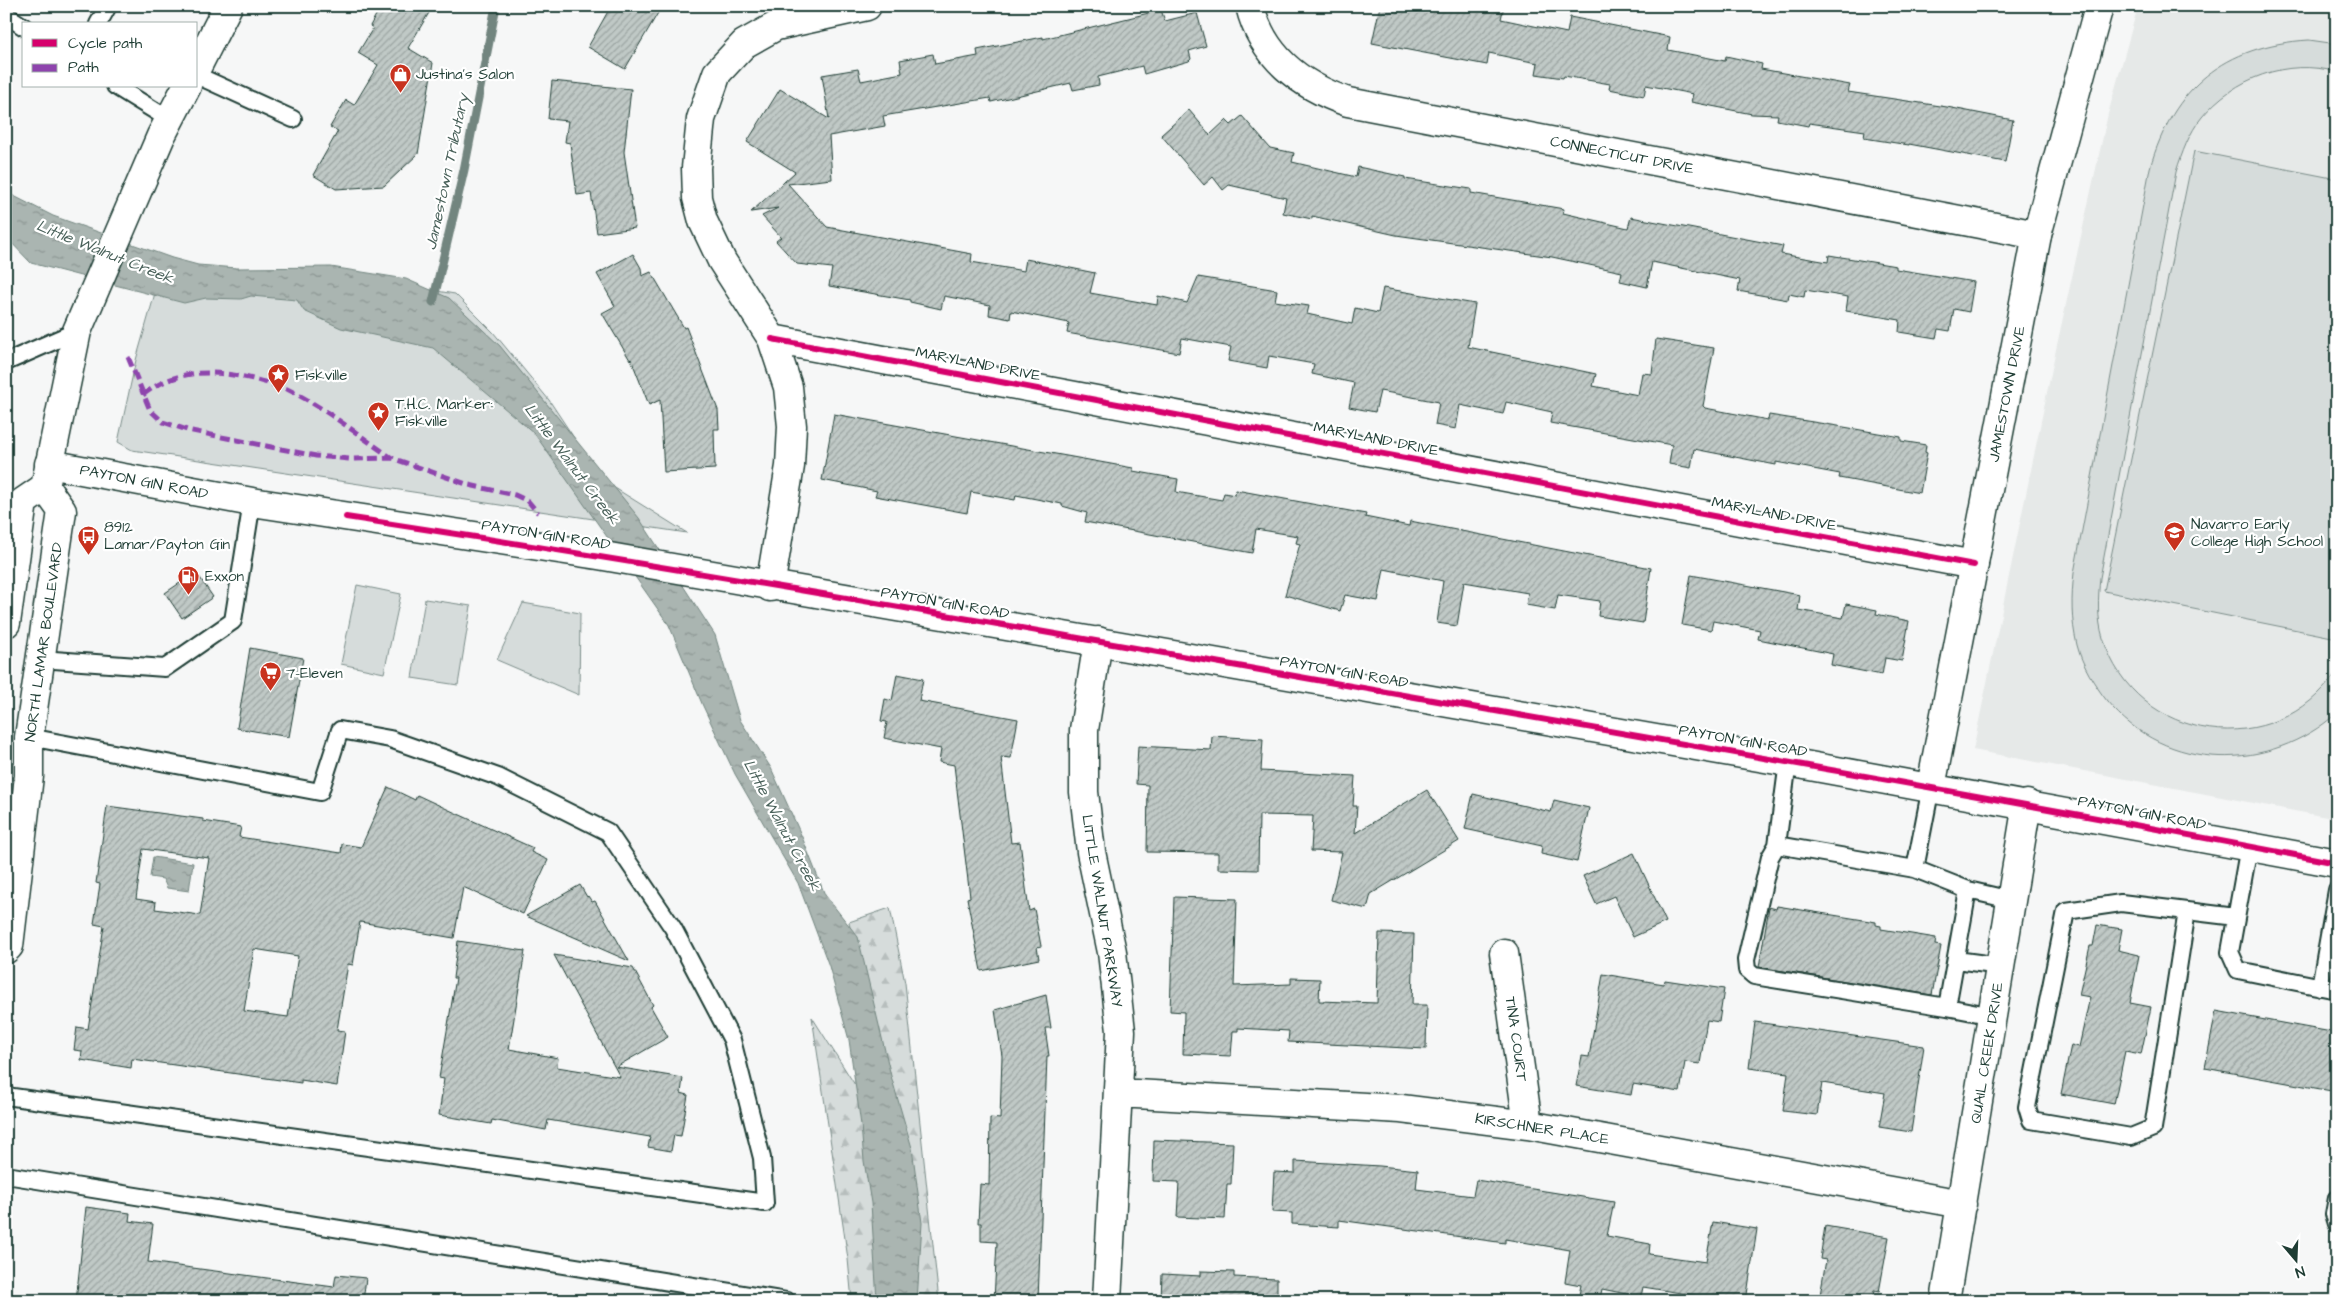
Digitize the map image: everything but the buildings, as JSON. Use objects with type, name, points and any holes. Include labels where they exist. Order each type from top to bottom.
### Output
[{"type":"street","points":[[198,65],[228,6]]},
{"type":"street","points":[[770,586],[790,466],[792,426],[788,387],[772,339],[722,261],[703,221],[697,198],[696,168],[701,119],[717,72],[744,44],[776,26],[867,6]]},
{"type":"street","name":"CONNECTICUT DRIVE","points":[[1250,6],[1260,34],[1274,55],[1290,72],[1324,94],[1348,102],[2037,235]]},
{"type":"street","name":"JAMESTOWN DRIVE","points":[[1931,787],[2037,235],[2100,6]]},
{"type":"street","points":[[6,623],[23,502],[47,475],[77,331],[166,128],[186,88]]},
{"type":"street","name":"MARYLAND DRIVE","points":[[772,339],[1974,565]]},
{"type":"street","name":"PAYTON GIN ROAD","points":[[47,475],[252,502],[598,555],[2027,804],[2337,863]]},
{"type":"street","name":"NORTH LAMAR BOULEVARD","points":[[6,950],[9,946],[29,776],[29,737],[62,511],[47,475]]},
{"type":"street","name":"LITTLE WALNUT PARKWAY","points":[[1098,642],[1084,730],[1084,792],[1091,852],[1112,952],[1121,1031],[1107,1301]]},
{"type":"street","name":"QUAIL CREEK DRIVE","points":[[1945,1301],[2027,804]]},
{"type":"street","name":"TINA COURT","points":[[1504,952],[1528,1125]]},
{"type":"street","name":"KIRSCHNER PLACE","points":[[1118,1093],[1401,1109],[1528,1125],[1962,1204]]},
{"type":"lane","points":[[99,22],[108,6]]},
{"type":"lane","points":[[6,15],[22,26]]},
{"type":"lane","points":[[198,76],[293,119]]},
{"type":"lane","points":[[117,88],[166,128]]},
{"type":"lane","points":[[6,362],[77,331]]},
{"type":"lane","points":[[40,659],[165,668],[233,621],[252,502]]},
{"type":"lane","points":[[6,1096],[765,1203],[762,1158],[732,1040],[673,928],[608,832],[498,777],[390,739],[340,730],[320,792],[29,737]]},
{"type":"lane","points":[[1788,762],[1777,845],[1770,857],[1746,960],[1747,970],[1754,976],[1993,1016]]},
{"type":"lane","points":[[1915,869],[1931,787]]},
{"type":"lane","points":[[1777,845],[1915,869],[1968,890],[2011,900]]},
{"type":"lane","points":[[2249,846],[2230,952],[2238,970],[2337,990]]},
{"type":"lane","points":[[1947,1007],[1968,890]]},
{"type":"lane","points":[[2320,987],[2337,890]]},
{"type":"lane","points":[[2187,911],[2153,1128],[2131,1136],[2031,1120],[2027,1107],[2066,911],[2121,903],[2187,911],[2236,917]]},
{"type":"lane","points":[[1956,960],[2001,966]]},
{"type":"lane","points":[[6,1175],[787,1301]]},
{"type":"lane","points":[[2337,1198],[2334,1214],[2337,1224]]},
{"type":"shaded area","name":"Navarro Early College High School","points":[[2138,6],[2337,6],[2337,819],[1973,750],[2055,354],[2108,114]]},
{"type":"green space","points":[[2309,40],[2337,44],[2337,72],[2318,68],[2299,68],[2281,70],[2246,82],[2215,103],[2202,117],[2190,136],[2181,158],[2176,172],[2100,578],[2098,608],[2103,638],[2120,674],[2145,701],[2175,719],[2210,729],[2245,729],[2280,720],[2311,700],[2337,671],[2337,713],[2310,733],[2281,747],[2250,755],[2219,756],[2188,752],[2158,742],[2131,725],[2107,701],[2093,681],[2082,660],[2075,636],[2072,609],[2074,573],[2150,168],[2160,139],[2188,93],[2228,61],[2252,51],[2279,44]]},
{"type":"green space","points":[[2194,151],[2337,179],[2337,638],[2104,591]]},
{"type":"green space","points":[[295,268],[455,294],[493,332],[549,400],[602,480],[687,533],[132,450],[118,442],[136,360],[159,279]]},
{"type":"green space","points":[[357,585],[401,594],[384,673],[341,664]]},
{"type":"green space","points":[[425,599],[471,606],[458,685],[412,678]]},
{"type":"green space","points":[[523,603],[580,613],[579,695],[497,660]]},
{"type":"green space","points":[[890,908],[905,983],[939,1301],[852,1301],[848,1259],[812,1017],[855,1085],[858,974],[849,922]]},
{"type":"water","name":"Little Walnut Creek","points":[[6,192],[53,216],[172,258],[198,265],[237,268],[331,267],[406,279],[449,298],[500,346],[639,518],[715,635],[740,720],[771,768],[802,837],[825,895],[858,937],[891,1076],[912,1148],[922,1223],[917,1301],[877,1301],[871,1203],[849,1040],[829,966],[798,883],[735,774],[703,706],[669,625],[534,433],[433,348],[341,328],[304,311],[297,300],[251,296],[241,299],[206,298],[184,303],[31,263],[6,237]]},
{"type":"water","points":[[153,857],[193,863],[189,891],[167,888],[163,879],[150,877]]},
{"type":"waterway","name":"Jamestown Tributary","points":[[433,302],[464,170],[496,6]]},
{"type":"marked path","points":[[128,357],[150,410],[163,422],[187,430],[316,456],[350,459],[392,458],[469,485],[515,495],[528,501],[538,513]]},
{"type":"marked path","points":[[143,395],[171,379],[186,375],[217,373],[248,378],[283,387],[302,397],[392,458]]},
{"type":"cycle path","points":[[772,339],[1974,565]]},
{"type":"cycle path","points":[[346,517],[710,575],[1075,637],[1827,769],[2337,863]]},
{"type":"place","name":"Justina's Salon","points":[[400,93]]},
{"type":"place","name":"Fiskville","points":[[279,394]]},
{"type":"place","name":"T.H.C. Marker: Fiskville","points":[[379,432]]},
{"type":"place","name":"Navarro Early College High School","points":[[2175,552]]},
{"type":"place","name":"8912 Lamar/Payton Gin","points":[[88,555]]},
{"type":"place","name":"Exxon","points":[[189,595]]},
{"type":"place","name":"7-Eleven","points":[[270,692]]}]
